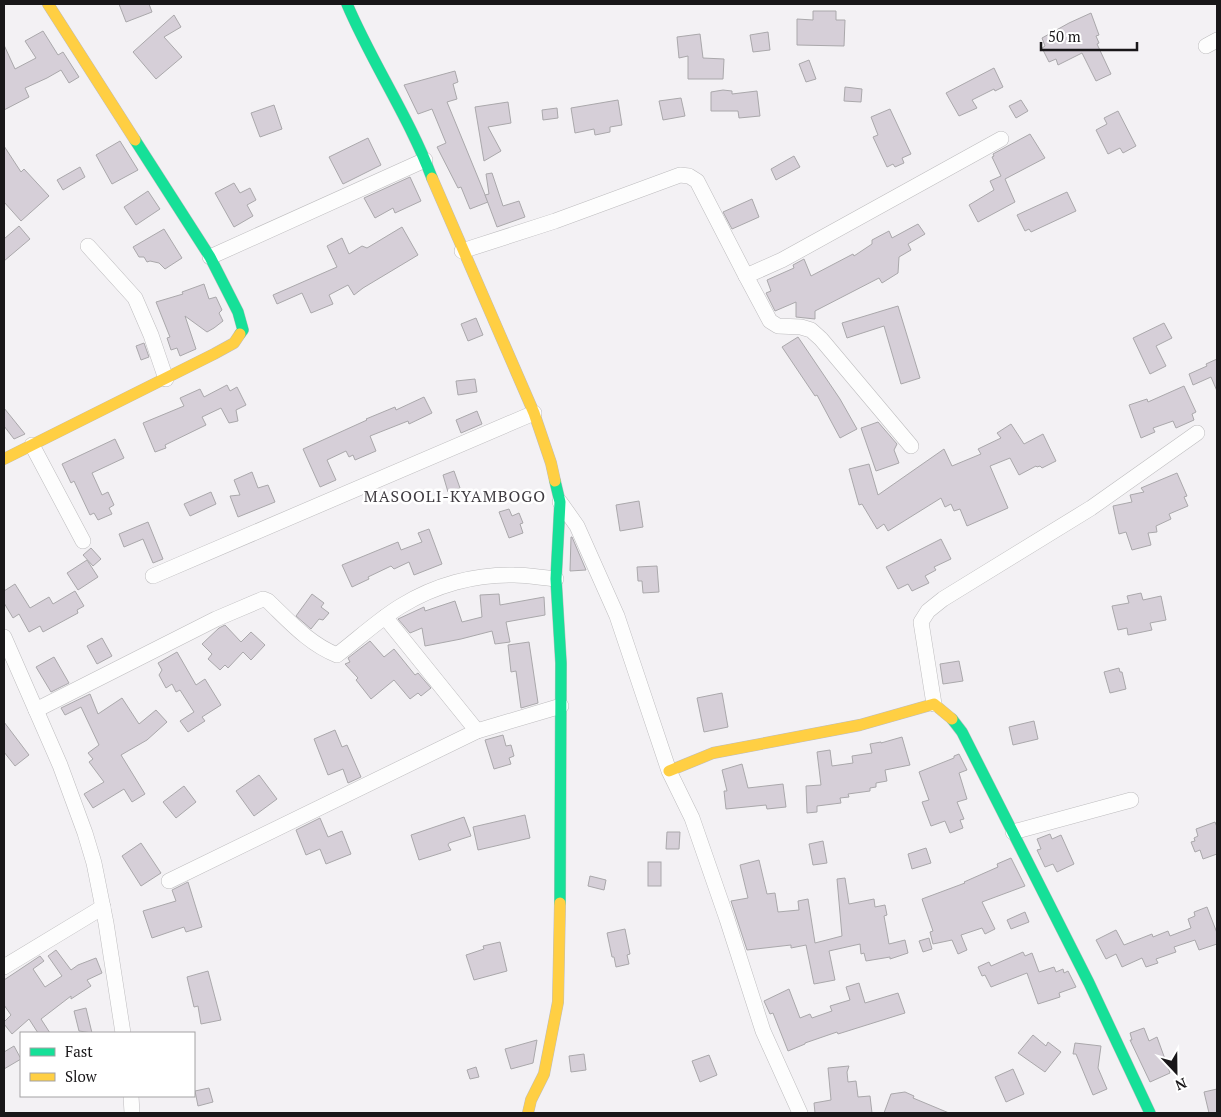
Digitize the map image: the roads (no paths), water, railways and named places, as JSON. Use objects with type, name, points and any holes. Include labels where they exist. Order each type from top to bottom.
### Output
[{"type":"street","points":[[4,459],[166,379],[234,343],[243,330],[238,312],[210,257],[48,4]]},
{"type":"street","points":[[347,4],[425,160],[439,198],[534,413],[551,463],[560,502],[556,579],[561,663],[560,960],[558,1002],[544,1074],[531,1100],[528,1113]]},
{"type":"street","points":[[746,276],[782,260],[1001,139]]},
{"type":"street","points":[[210,257],[425,160]]},
{"type":"street","points":[[462,251],[555,221],[680,175],[689,176],[696,181],[770,321],[778,326],[801,327],[811,330],[816,334],[911,446]]},
{"type":"street","points":[[88,246],[135,298],[152,335],[166,379]]},
{"type":"street","points":[[153,576],[534,413]]},
{"type":"street","points":[[1150,1113],[1089,983],[962,732],[949,715],[934,704],[920,622],[928,610],[943,599],[1092,508],[1197,433]]},
{"type":"street","points":[[32,445],[83,541]]},
{"type":"street","points":[[560,502],[577,526],[617,616],[669,771],[692,818],[763,1031],[800,1113]]},
{"type":"street","points":[[36,710],[216,618],[263,599],[268,601],[310,640],[324,650],[337,655],[401,606],[456,582],[483,577],[514,575],[556,579]]},
{"type":"street","points":[[385,617],[477,731]]},
{"type":"street","points":[[4,637],[70,791],[85,832],[94,863],[103,908],[123,1032]]},
{"type":"street","points":[[669,771],[713,753],[860,725],[934,704]]},
{"type":"street","points":[[169,881],[477,731],[561,706]]},
{"type":"street","points":[[1013,832],[1131,800]]},
{"type":"street","points":[[4,967],[103,908]]},
{"type":"street","points":[[131,1097],[132,1113]]},
{"type":"district","name":"MASOOLI-KYAMBOGO","points":[[455,496]]}]
